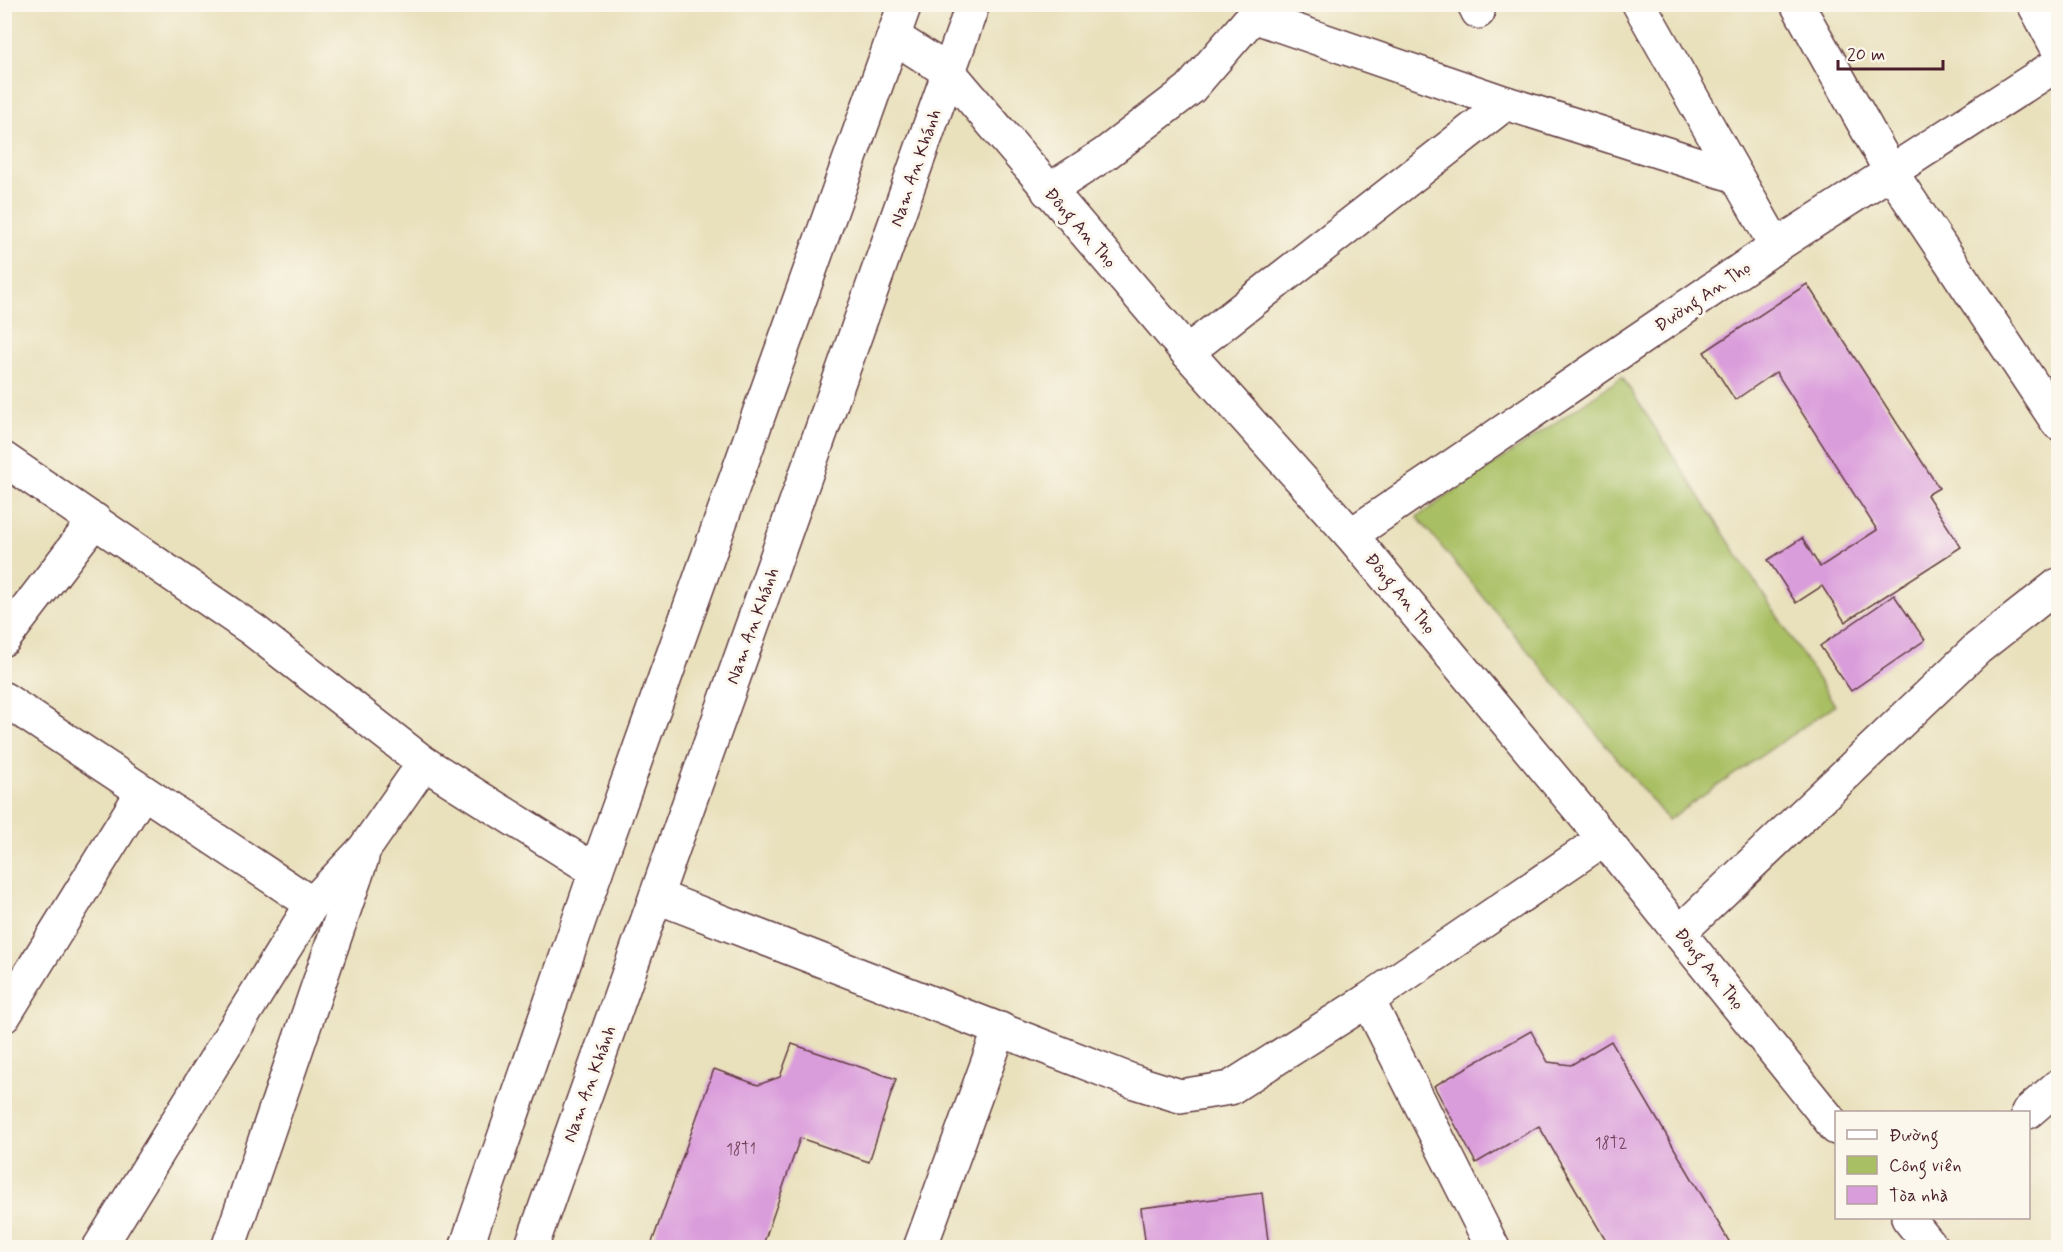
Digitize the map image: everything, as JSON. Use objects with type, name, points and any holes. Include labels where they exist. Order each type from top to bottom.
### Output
[{"type":"street","points":[[466,1248],[596,871],[905,4]]},
{"type":"street","name":"Nam An Khánh","points":[[531,1248],[658,897],[973,4]]},
{"type":"street","points":[[1639,4],[1776,246]]},
{"type":"street","points":[[1797,4],[1891,172],[2058,423]]},
{"type":"street","points":[[2034,4],[2058,49]]},
{"type":"street","points":[[1048,191],[1106,154],[1190,89],[1256,10],[1506,103],[1736,176]]},
{"type":"street","name":"Đông An Thọ","points":[[894,37],[950,72],[1048,191],[1187,352],[1351,535],[1604,839],[1835,1127]]},
{"type":"street","name":"Đường An Thọ","points":[[1351,535],[1776,246],[2058,64]]},
{"type":"street","points":[[1187,352],[1506,103]]},
{"type":"street","points":[[4,459],[253,630],[424,763],[596,871]]},
{"type":"street","points":[[4,639],[95,520]]},
{"type":"street","points":[[1679,933],[1978,648],[2058,585]]},
{"type":"street","points":[[4,699],[312,904]]},
{"type":"street","points":[[99,1248],[312,904],[365,848],[424,763]]},
{"type":"street","points":[[4,1016],[142,793]]},
{"type":"street","points":[[658,897],[1135,1083],[1180,1096],[1230,1088],[1368,1000],[1604,839]]},
{"type":"street","points":[[228,1248],[365,848]]},
{"type":"street","points":[[1368,1000],[1493,1248]]},
{"type":"street","points":[[921,1247],[1000,1029]]},
{"type":"street","points":[[2030,1111],[2058,1086]]},
{"type":"street","points":[[1909,1219],[1932,1248]]},
{"type":"green space","points":[[1622,377],[1835,705],[1668,820],[1417,517]]},
{"type":"building","points":[[1807,284],[1939,488],[1927,495],[1961,547],[1845,622],[1822,586],[1796,603],[1768,560],[1802,538],[1820,567],[1877,530],[1776,372],[1735,400],[1704,352]]},
{"type":"building","points":[[1894,595],[1925,640],[1851,691],[1820,646]]},
{"type":"building","points":[[1531,1031],[1548,1062],[1571,1065],[1611,1041],[1733,1248],[1610,1248],[1539,1126],[1476,1163],[1434,1086]]},
{"type":"building","points":[[792,1044],[896,1079],[869,1162],[800,1138],[762,1248],[650,1248],[714,1069],[758,1085],[780,1077]]},
{"type":"building","points":[[1262,1193],[1269,1248],[1146,1248],[1141,1208]]}]
